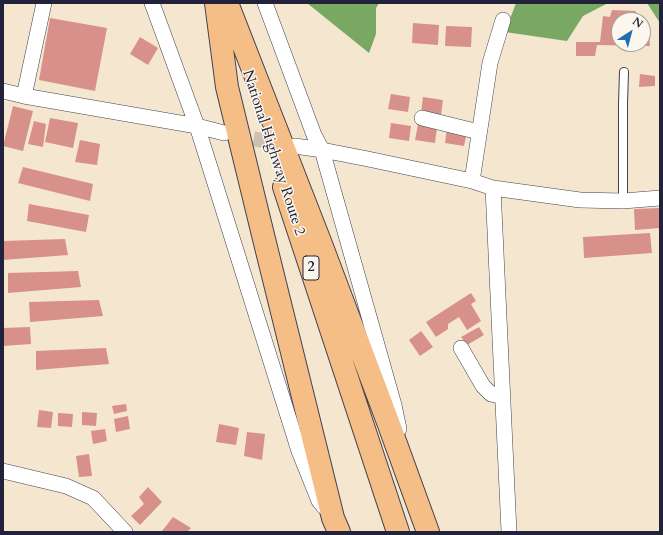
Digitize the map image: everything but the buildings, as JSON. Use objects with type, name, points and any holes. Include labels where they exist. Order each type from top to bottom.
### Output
[{"type":"highway","points":[[216,3],[228,87],[264,239],[336,525]]},
{"type":"highway","points":[[225,3],[321,244],[428,532]]},
{"type":"highway","name":"National Highway Route 2","points":[[225,3],[398,532]]},
{"type":"street","points":[[24,96],[44,3]]},
{"type":"street","points":[[152,3],[197,126],[299,452],[319,501],[336,525]]},
{"type":"street","points":[[265,3],[314,135],[322,150],[394,405],[412,486]]},
{"type":"street","points":[[472,182],[490,63],[503,20]]},
{"type":"street","points":[[4,94],[24,96],[197,126],[224,134]]},
{"type":"street","points":[[422,118],[479,132]]},
{"type":"street","points":[[295,146],[322,150],[472,182],[493,188],[580,200],[624,202],[660,198]]},
{"type":"street","points":[[493,188],[509,532]]},
{"type":"street","points":[[460,348],[483,386],[491,394],[503,396]]},
{"type":"street","points":[[3,471],[66,486],[93,498],[125,532]]},
{"type":"lane","points":[[624,72],[624,202]]},
{"type":"green space","points":[[307,3],[379,3],[376,8],[376,34],[369,53]]},
{"type":"green space","points":[[516,3],[608,3],[583,16],[567,41],[505,32]]},
{"type":"green space","points":[[647,3],[660,3],[660,23]]},
{"type":"tunnel","points":[[231,135],[289,145]]}]
